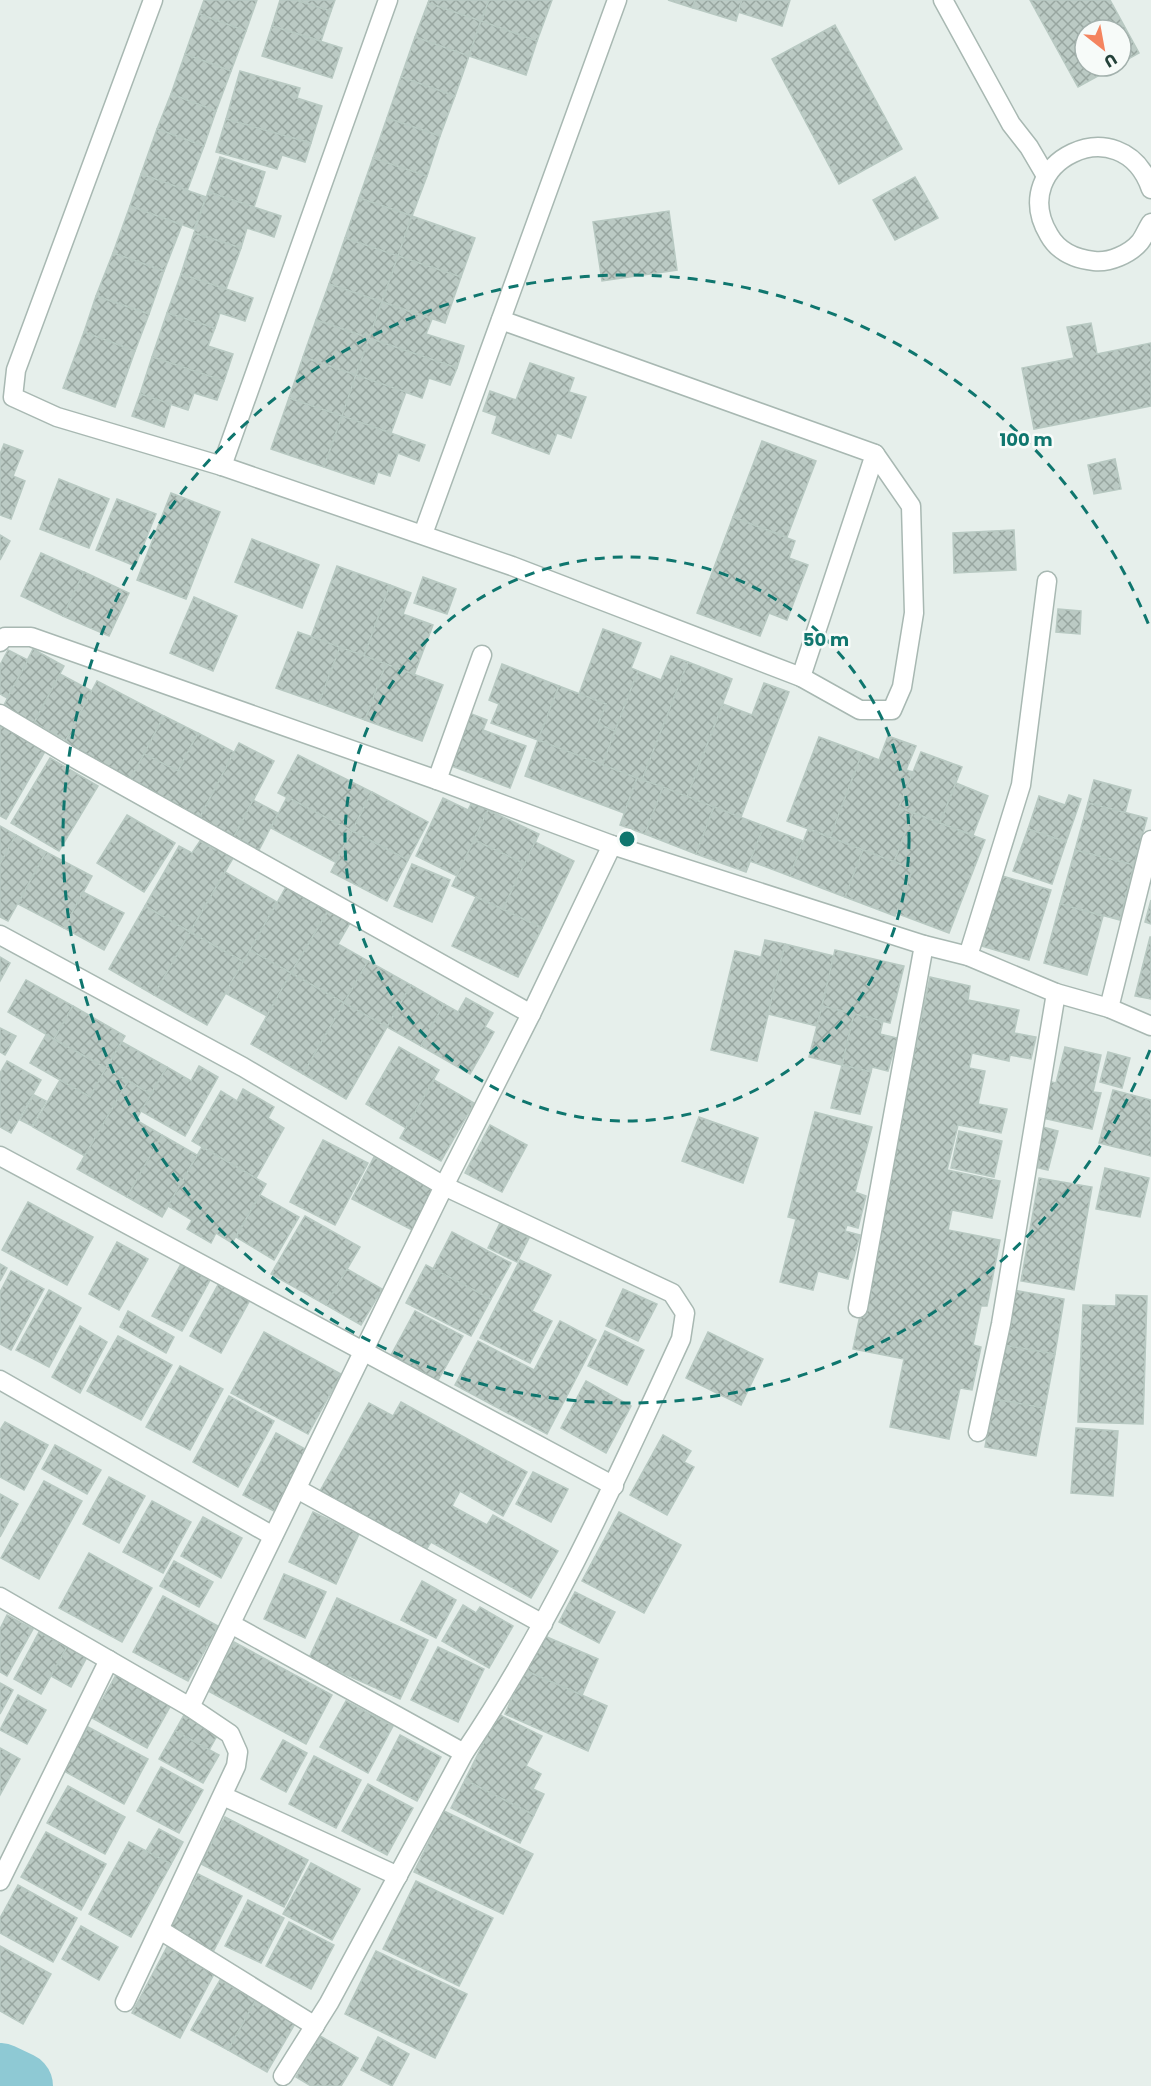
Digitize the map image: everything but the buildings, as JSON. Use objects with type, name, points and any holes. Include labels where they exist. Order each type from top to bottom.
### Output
[{"type":"street","points":[[153,0],[16,370],[13,397],[57,417],[222,466],[512,566],[801,677],[860,710],[892,710],[902,687],[914,613],[911,506],[875,454],[501,320]]},
{"type":"street","points":[[222,466],[388,0]]},
{"type":"street","points":[[423,534],[617,0]]},
{"type":"street","points":[[944,0],[1011,124],[1029,147],[1046,176]]},
{"type":"street","points":[[1151,189],[1146,175],[1130,157],[1108,147],[1084,148],[1062,158],[1046,176],[1038,199],[1041,222],[1054,243],[1073,257],[1097,262],[1120,256],[1139,243],[1151,223]]},
{"type":"street","points":[[801,677],[875,454]]},
{"type":"street","points":[[968,956],[1021,785],[1047,581]]},
{"type":"street","points":[[0,642],[5,638],[32,637],[437,780],[612,845],[924,945],[968,956],[1056,993],[1109,1008],[1151,1026]]},
{"type":"street","points":[[437,780],[482,655]]},
{"type":"street","points":[[0,714],[77,760],[531,1014]]},
{"type":"street","points":[[1109,1008],[1151,840]]},
{"type":"street","points":[[190,1707],[612,845]]},
{"type":"street","points":[[0,934],[243,1067],[444,1186],[672,1293],[685,1313],[681,1339],[614,1486],[543,1624],[489,1716],[464,1753],[315,2025],[283,2076]]},
{"type":"street","points":[[858,1308],[924,945]]},
{"type":"street","points":[[978,1432],[1001,1324],[1056,993]]},
{"type":"street","points":[[0,1156],[614,1486]]},
{"type":"street","points":[[0,1380],[273,1536]]},
{"type":"street","points":[[297,1489],[543,1624]]},
{"type":"street","points":[[0,1597],[190,1707],[230,1734],[238,1752],[236,1766],[223,1796],[125,2002]]},
{"type":"street","points":[[231,1624],[464,1753]]},
{"type":"street","points":[[0,1881],[109,1660]]},
{"type":"street","points":[[223,1796],[398,1876]]},
{"type":"street","points":[[160,1930],[315,2025]]},
{"type":"waterway","points":[[0,2077],[19,2086]]}]
